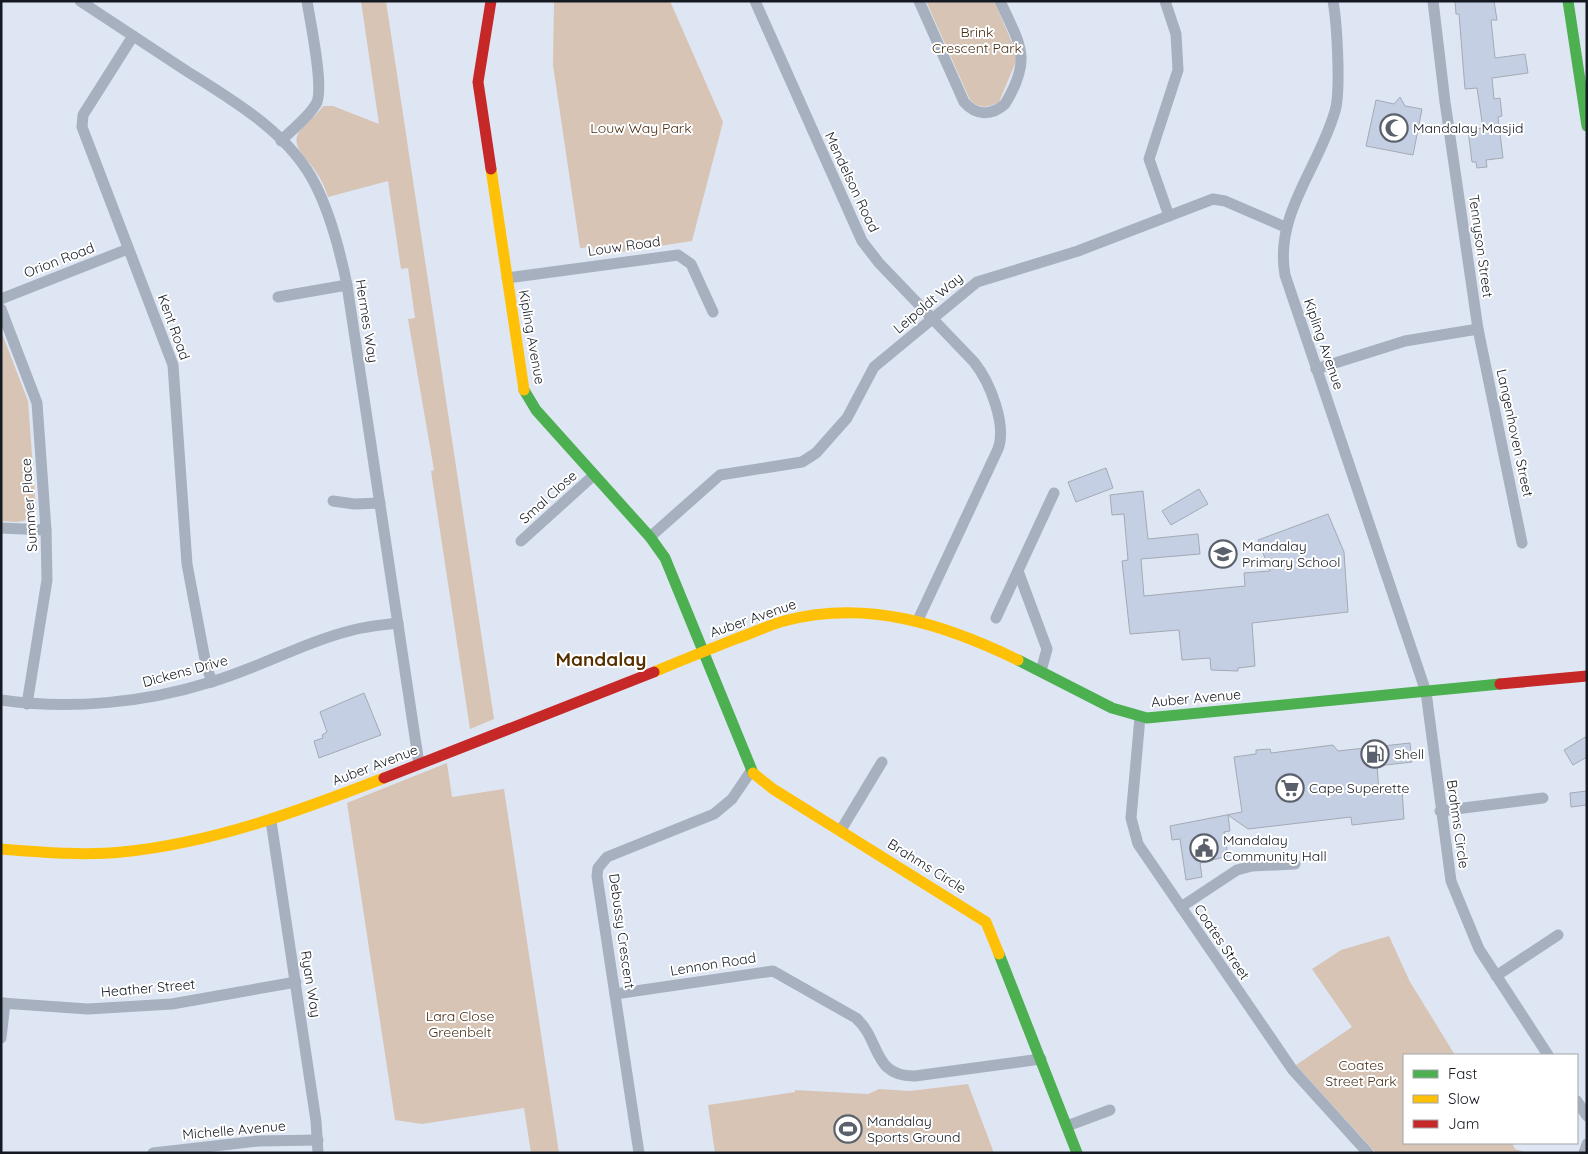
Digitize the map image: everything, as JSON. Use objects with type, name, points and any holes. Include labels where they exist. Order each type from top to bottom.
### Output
[{"type":"street","name":"Hermes Way","points":[[80,1],[250,112],[281,140],[315,183],[336,239],[347,285],[419,764]]},
{"type":"street","points":[[281,140],[311,111],[319,98],[319,84],[307,1]]},
{"type":"street","name":"Kipling Avenue","points":[[491,1],[478,82],[525,392],[536,410],[650,537],[670,569],[702,652]]},
{"type":"street","name":"Mendelson Road","points":[[755,1],[862,241],[869,252],[982,372],[1000,419],[1002,435],[998,448],[918,620]]},
{"type":"street","points":[[919,1],[964,102],[974,111],[987,113],[994,112],[1005,104],[1022,61],[1021,47],[1000,1]]},
{"type":"street","points":[[1164,1],[1176,34],[1178,70],[1149,159],[1169,216]]},
{"type":"street","name":"Kipling Avenue","points":[[1333,1],[1336,105],[1286,227],[1282,250],[1285,276],[1426,692]]},
{"type":"street","name":"Tennyson Street","points":[[1433,1],[1444,102],[1478,329]]},
{"type":"street","points":[[1568,1],[1587,126]]},
{"type":"street","name":"Kent Road","points":[[133,36],[83,115],[82,121],[84,134],[172,365],[187,564],[206,665],[212,682]]},
{"type":"street","name":"Leipoldt Way","points":[[650,537],[720,475],[802,462],[816,453],[847,418],[874,367],[982,279],[1078,251],[1217,199],[1286,227]]},
{"type":"street","name":"Orion Road","points":[[1,299],[128,249]]},
{"type":"street","name":"Louw Road","points":[[507,278],[678,255],[691,264],[713,312]]},
{"type":"street","points":[[278,297],[347,285]]},
{"type":"street","name":"Summer Place","points":[[1,309],[37,403],[46,530],[47,580],[27,704]]},
{"type":"street","points":[[1316,369],[1405,341],[1478,329]]},
{"type":"street","name":"Langenhoven Street","points":[[1478,329],[1522,544]]},
{"type":"street","name":"Smal Close","points":[[521,541],[594,475]]},
{"type":"street","points":[[996,618],[1054,493]]},
{"type":"street","points":[[333,501],[354,504],[380,503]]},
{"type":"street","points":[[1,528],[46,530]]},
{"type":"street","points":[[1018,571],[1047,649],[1041,671]]},
{"type":"street","name":"Auber Avenue","points":[[1,848],[66,854],[136,851],[204,840],[271,821],[784,621],[824,612],[867,611],[950,628],[984,642],[1116,710],[1140,717],[1154,718],[1587,676]]},
{"type":"street","name":"Dickens Drive","points":[[1,700],[27,704],[80,704],[134,699],[212,682],[339,634],[398,623]]},
{"type":"street","name":"Brahms Circle","points":[[702,652],[751,771],[774,789],[986,922],[1077,1153]]},
{"type":"street","name":"Brahms Circle","points":[[1426,692],[1440,810],[1451,881],[1473,936],[1496,976],[1547,1054]]},
{"type":"street","name":"Coates Street","points":[[1140,717],[1132,826],[1138,844],[1292,1069],[1368,1153]]},
{"type":"street","points":[[841,830],[882,762]]},
{"type":"street","name":"Debussy Crescent","points":[[638,1153],[597,876],[600,863],[606,857],[714,814],[732,799],[751,771]]},
{"type":"street","points":[[1440,810],[1543,798]]},
{"type":"street","name":"Ryan Way","points":[[271,821],[296,982],[318,1140],[318,1153]]},
{"type":"street","points":[[1181,907],[1237,870],[1252,866],[1295,864]]},
{"type":"street","points":[[1496,976],[1558,935]]},
{"type":"street","name":"Lennon Road","points":[[615,994],[773,971],[856,1018],[866,1028],[886,1068],[897,1075],[915,1076],[1041,1059]]},
{"type":"street","name":"Heather Street","points":[[3,1003],[88,1009],[172,1004],[296,982]]},
{"type":"street","points":[[1,1038],[3,1003]]},
{"type":"street","points":[[1578,1102],[1587,1116]]},
{"type":"street","points":[[1067,1126],[1110,1110]]},
{"type":"street","name":"Michelle Avenue","points":[[153,1153],[259,1141],[318,1140]]},
{"type":"street","points":[[1584,1153],[1587,1144]]},
{"type":"green space","points":[[361,1],[386,1],[494,719],[470,729],[431,471],[434,470],[408,319],[415,318],[408,268],[401,269],[388,181],[328,197],[320,179],[300,152],[297,142],[301,128],[323,106],[333,106],[379,124]]},
{"type":"green space","name":"Louw Way Park","points":[[554,1],[670,1],[723,122],[692,241],[594,256],[593,247],[580,248],[553,65]]},
{"type":"green space","name":"Brink Crescent Park","points":[[926,1],[994,1],[1016,52],[1017,59],[999,102],[984,107],[970,100]]},
{"type":"green space","points":[[1,331],[28,401],[36,509],[30,518],[17,522],[1,521]]},
{"type":"green space","name":"Lara Close Greenbelt","points":[[447,763],[452,797],[504,789],[559,1153],[531,1153],[524,1108],[422,1124],[395,1120],[347,803]]},
{"type":"green space","name":"Coates Street Park","points":[[1389,936],[1410,982],[1454,1054],[1403,1054],[1403,1144],[1512,1144],[1515,1149],[1528,1153],[1376,1153],[1296,1065],[1352,1027],[1312,969],[1341,950]]},
{"type":"green space","name":"Mandalay Sports Ground","points":[[968,1084],[994,1153],[715,1153],[708,1105],[795,1092],[795,1090],[868,1094],[879,1089],[910,1091]]},
{"type":"building","points":[[1455,1],[1494,1],[1497,20],[1491,20],[1495,58],[1525,54],[1528,73],[1492,78],[1494,99],[1500,98],[1502,116],[1498,117],[1503,158],[1486,160],[1487,167],[1477,168],[1476,162],[1472,162],[1468,130],[1483,128],[1477,88],[1465,89],[1459,14],[1456,14]]},
{"type":"building","name":"Mandalay Masjid","points":[[1400,97],[1405,106],[1422,109],[1413,155],[1366,146],[1376,100],[1394,104]]},
{"type":"building","points":[[1106,468],[1113,488],[1076,502],[1068,482]]},
{"type":"building","points":[[1199,489],[1208,504],[1171,525],[1162,511]]},
{"type":"building","points":[[1143,491],[1148,539],[1198,534],[1200,554],[1141,559],[1144,596],[1245,586],[1244,573],[1270,571],[1258,540],[1328,514],[1344,552],[1348,612],[1252,623],[1255,666],[1238,668],[1238,671],[1211,670],[1210,658],[1182,660],[1179,630],[1130,634],[1122,561],[1128,560],[1124,514],[1112,515],[1110,495]]},
{"type":"building","points":[[364,693],[381,735],[319,758],[314,741],[323,738],[322,735],[327,732],[320,712]]},
{"type":"building","points":[[1587,736],[1587,757],[1573,765],[1564,750]]},
{"type":"building","points":[[1410,743],[1412,762],[1377,766],[1379,792],[1402,790],[1404,819],[1352,825],[1351,817],[1248,829],[1228,815],[1230,831],[1224,832],[1228,856],[1200,863],[1202,877],[1186,880],[1180,839],[1172,840],[1170,826],[1242,812],[1234,757],[1256,754],[1256,750],[1270,749],[1271,753],[1333,745],[1338,751]]},
{"type":"building","points":[[1587,791],[1587,805],[1571,807],[1570,793]]},
{"type":"traffic: fast","points":[[1568,1],[1587,126]]},
{"type":"traffic: fast","points":[[524,390],[536,410],[650,537],[665,558],[753,773]]},
{"type":"traffic: fast","points":[[1018,660],[1112,708],[1147,718],[1500,684]]},
{"type":"traffic: fast","points":[[999,954],[1077,1153]]},
{"type":"traffic: slow","points":[[491,169],[524,390]]},
{"type":"traffic: slow","points":[[654,672],[784,621],[815,615],[845,613],[875,614],[933,626],[990,647],[1018,660]]},
{"type":"traffic: slow","points":[[753,773],[773,789],[986,922],[999,954]]},
{"type":"traffic: slow","points":[[1,849],[92,854],[156,848],[222,833],[288,814],[384,778]]},
{"type":"traffic: jam","points":[[491,1],[478,82],[491,169]]},
{"type":"traffic: jam","points":[[384,778],[654,672]]},
{"type":"traffic: jam","points":[[1500,684],[1587,676]]},
{"type":"place","name":"Mandalay Masjid","points":[[1394,128]]},
{"type":"place","name":"Mandalay Primary School","points":[[1223,554]]},
{"type":"place","name":"Shell","points":[[1375,754]]},
{"type":"place","name":"Cape Superette","points":[[1290,788]]},
{"type":"place","name":"Mandalay Community Hall","points":[[1204,848]]},
{"type":"place","name":"Mandalay Sports Ground","points":[[848,1129]]},
{"type":"district","name":"Mandalay","points":[[601,659]]}]
